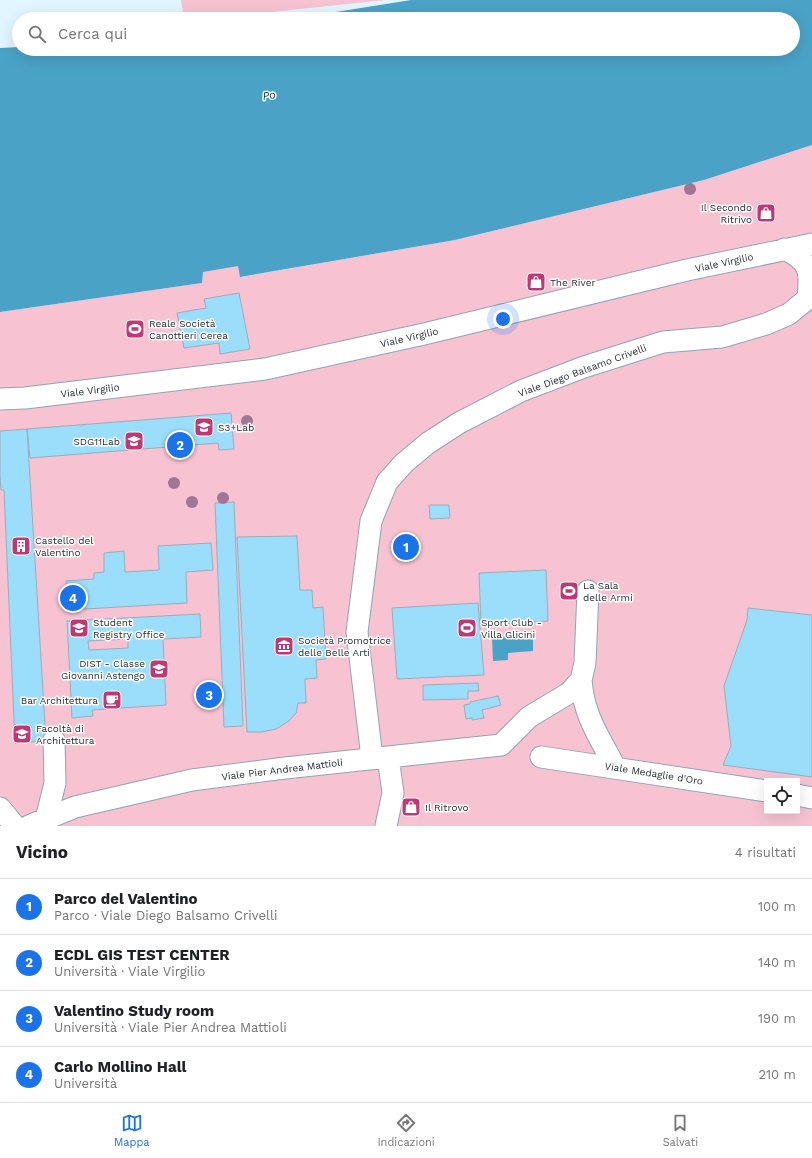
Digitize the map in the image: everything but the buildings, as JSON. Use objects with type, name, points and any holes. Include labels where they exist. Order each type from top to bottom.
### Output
[{"type":"street","name":"Viale Virgilio","points":[[0,399],[56,394],[265,369],[784,249],[812,244]]},
{"type":"street","points":[[784,249],[798,256],[807,266],[810,280],[810,297]]},
{"type":"street","name":"Viale Diego Balsamo Crivelli","points":[[386,826],[393,793],[380,758],[357,632],[371,520],[387,482],[404,463],[428,443],[459,423],[520,391],[584,367],[663,342],[722,337],[766,324],[789,314],[810,297]]},
{"type":"street","points":[[588,591],[586,644],[581,680],[583,696],[590,720],[614,767]]},
{"type":"street","name":"Viale Pier Andrea Mattioli","points":[[38,823],[75,807],[192,780],[502,745],[529,717],[569,693],[581,680]]},
{"type":"street","points":[[38,823],[55,783],[54,740]]},
{"type":"street","name":"Viale Medaglie d'Oro","points":[[541,757],[764,791]]},
{"type":"street","points":[[800,796],[812,798]]},
{"type":"street","points":[[0,808],[15,826]]},
{"type":"shaded area","points":[[181,0],[386,0],[270,12],[183,12]]},
{"type":"shaded area","points":[[812,145],[812,826],[0,826],[0,312],[202,283],[203,272],[238,265],[241,277],[455,240],[704,180]]},
{"type":"water","name":"Po","points":[[411,0],[812,0],[812,145],[704,180],[455,240],[240,277],[238,266],[203,272],[202,283],[0,312],[0,48],[12,47],[12,56],[800,56],[800,12],[336,12]]},
{"type":"water","points":[[533,636],[533,651],[508,653],[508,660],[493,661],[492,638]]},
{"type":"place","name":"Il Secondo Ritrivo","points":[[766,213]]},
{"type":"place","name":"The River","points":[[536,282]]},
{"type":"place","name":"Reale Società Canottieri Cerea","points":[[135,329]]},
{"type":"place","name":"S3+Lab","points":[[204,427]]},
{"type":"place","name":"SDG11Lab","points":[[134,441]]},
{"type":"place","name":"ECDL GIS TEST CENTER","points":[[180,445]]},
{"type":"place","name":"Castello del Valentino","points":[[21,546]]},
{"type":"place","name":"Parco del Valentino","points":[[406,547]]},
{"type":"place","name":"La Sala delle Armi","points":[[569,591]]},
{"type":"place","name":"Carlo Mollino Hall","points":[[73,598]]},
{"type":"place","name":"Student Registry Office","points":[[79,628]]},
{"type":"place","name":"Sport Club - Villa Glicini","points":[[467,628]]},
{"type":"place","name":"Società Promotrice delle Belle Arti","points":[[284,646]]},
{"type":"place","name":"DIST - Classe Giovanni Astengo","points":[[159,669]]},
{"type":"place","name":"Valentino Study room","points":[[209,695]]},
{"type":"place","name":"Bar Architettura","points":[[112,700]]},
{"type":"place","name":"Facoltà di Architettura","points":[[22,734]]},
{"type":"place","name":"Il Ritrovo","points":[[411,807]]}]
